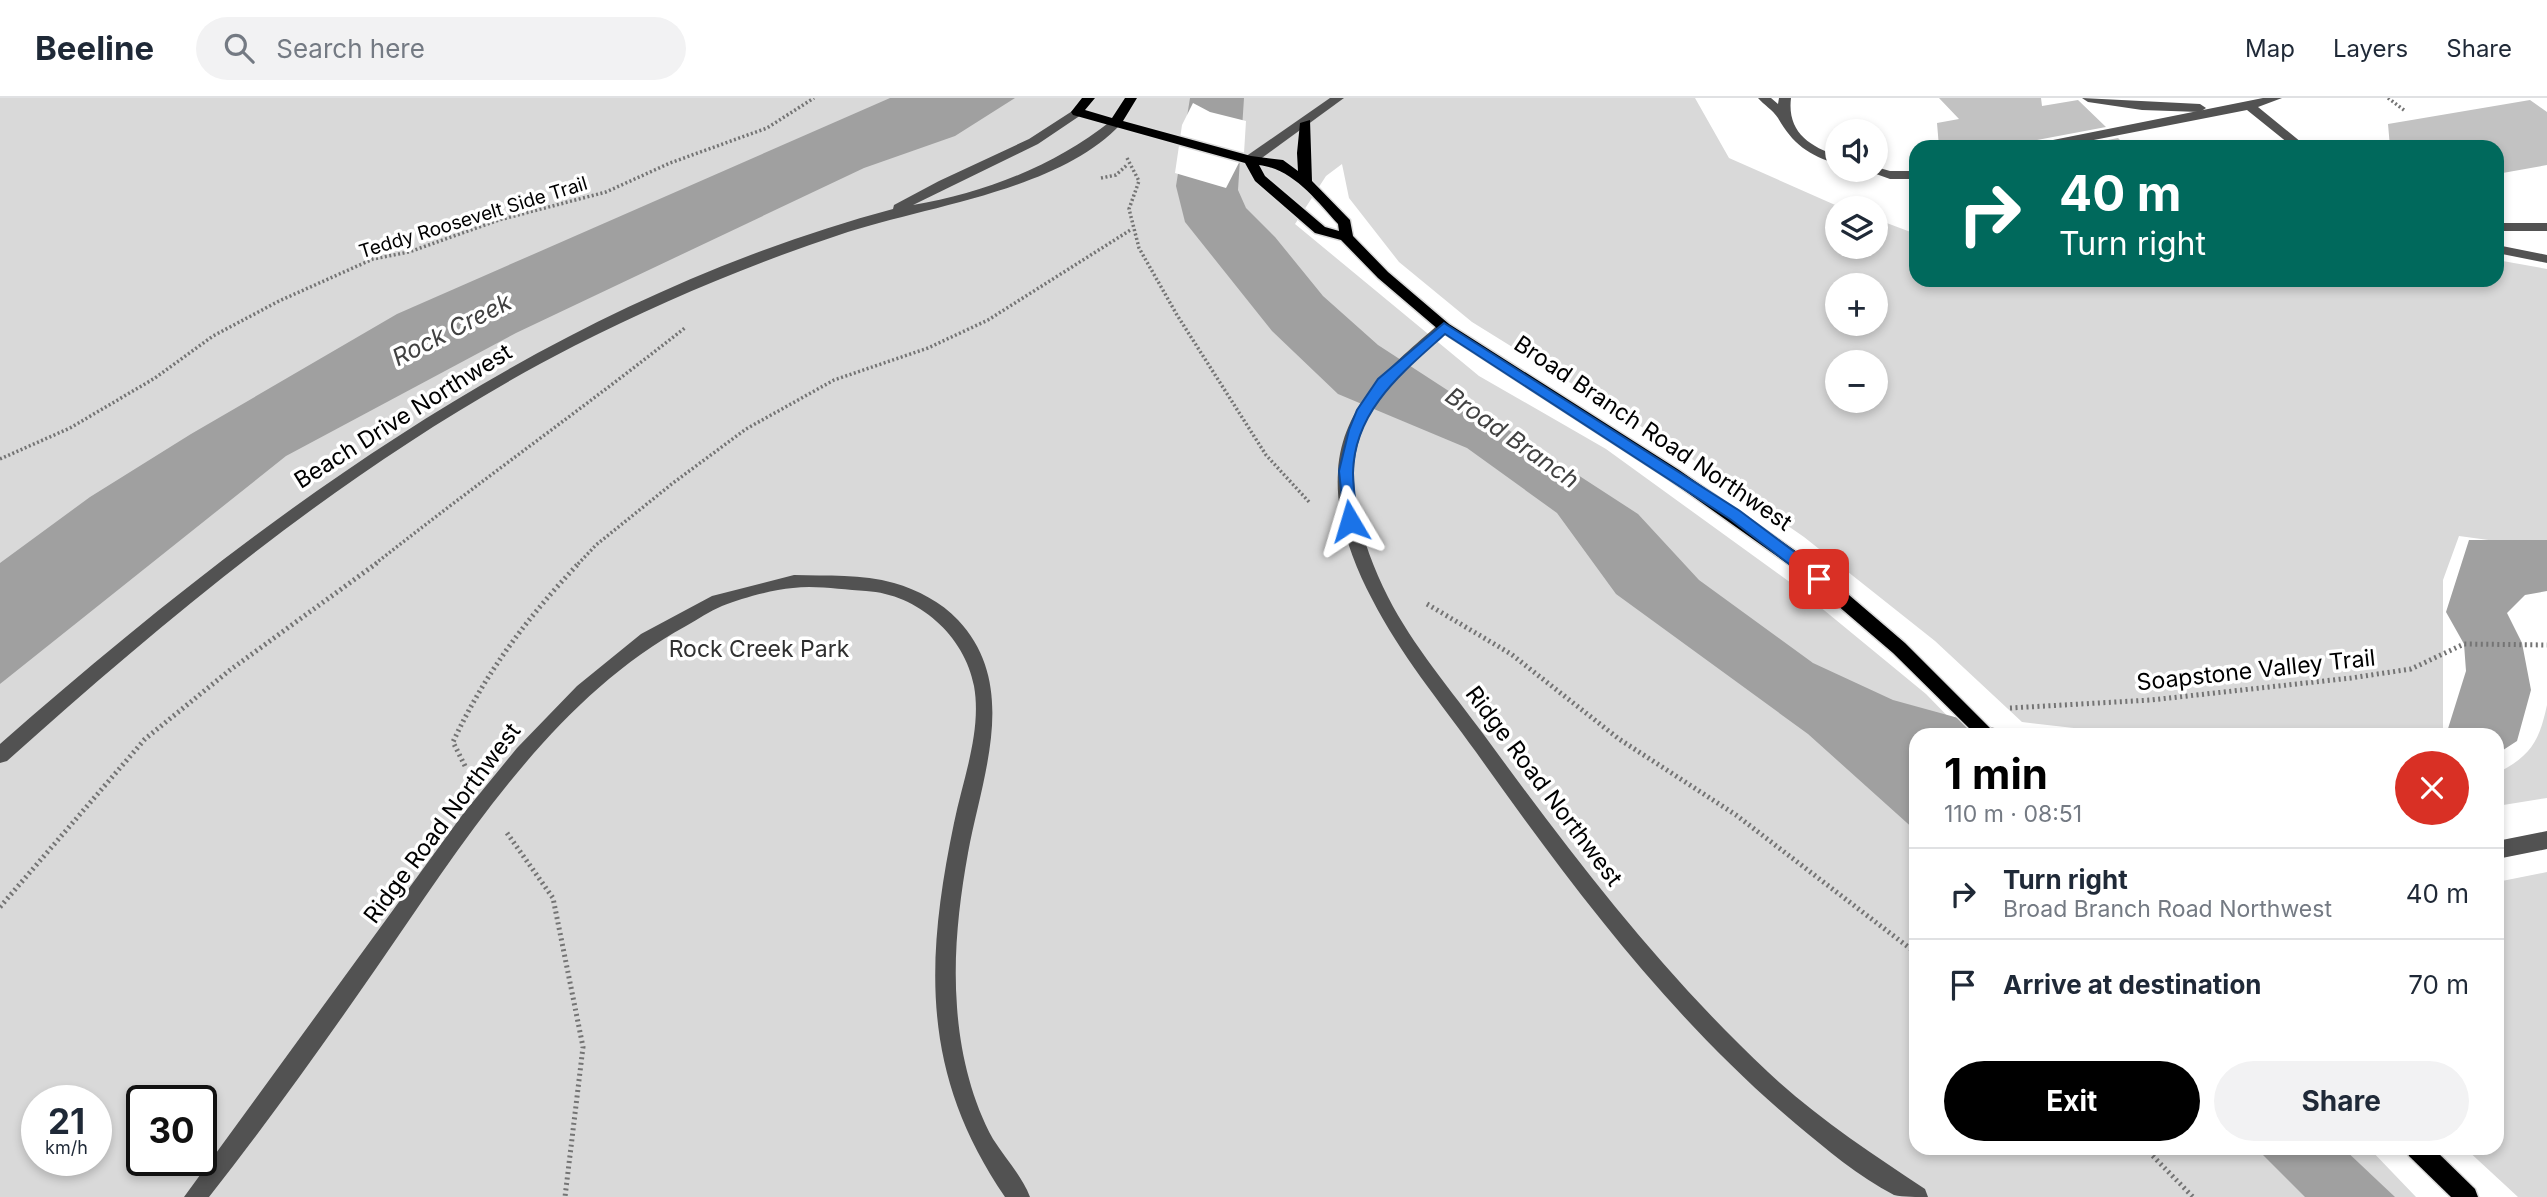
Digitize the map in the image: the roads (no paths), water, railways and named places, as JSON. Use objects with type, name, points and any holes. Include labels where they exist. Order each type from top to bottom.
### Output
[{"type":"main road","name":"Beach Drive Northwest","points":[[1077,113],[1089,98]]},
{"type":"main road","name":"Beach Drive Northwest","points":[[1115,124],[1123,116],[1131,98]]},
{"type":"main road","name":"Broad Branch Road Northwest","points":[[1077,113],[1246,158],[1278,163],[1306,182],[1345,223],[1346,237]]},
{"type":"main road","points":[[1306,123],[1303,153],[1306,182]]},
{"type":"main road","name":"Broad Branch Road Northwest","points":[[1246,158],[1259,178],[1320,230],[1346,237],[1383,275],[1444,327],[1758,531],[1856,610],[1981,728]]},
{"type":"main road","points":[[2424,1155],[2468,1197]]},
{"type":"street","points":[[1246,158],[1306,123],[1338,98]]},
{"type":"street","points":[[1763,98],[1783,115],[1797,138],[1825,157]]},
{"type":"street","points":[[1783,115],[1785,98]]},
{"type":"street","points":[[2088,98],[2142,106],[2249,106],[2292,140]]},
{"type":"street","points":[[2074,140],[2249,106],[2276,98]]},
{"type":"street","name":"Beach Drive Northwest","points":[[890,214],[927,190],[1003,160],[1051,134],[1077,113]]},
{"type":"street","name":"Beach Drive Northwest","points":[[0,755],[154,620],[233,556],[316,495],[419,428],[515,372],[641,308],[754,262],[890,214],[946,203],[1032,172],[1089,146],[1115,124]]},
{"type":"street","points":[[1888,174],[1909,175]]},
{"type":"street","points":[[2504,226],[2547,227]]},
{"type":"street","points":[[2504,250],[2547,259]]},
{"type":"street","name":"Ridge Road Northwest","points":[[1444,327],[1383,382],[1364,410],[1346,471],[1346,493],[1358,553],[1395,626],[1596,898],[1746,1068],[1845,1150],[1917,1197]]},
{"type":"street","name":"Ridge Road Northwest","points":[[195,1197],[271,1099],[484,800],[569,703],[629,652],[704,608],[743,592],[782,582],[847,580],[905,593],[939,612],[968,644],[983,685],[977,755],[944,937],[945,1006],[954,1059],[970,1117],[1018,1197]]},
{"type":"street","points":[[2504,848],[2547,840]]},
{"type":"water","name":"Rock Creek","points":[[890,98],[1015,98],[955,136],[864,168],[516,333],[286,456],[0,684],[0,563],[90,497],[191,434],[397,314]]},
{"type":"water","name":"Broad Branch","points":[[1190,98],[1244,98],[1238,190],[1246,208],[1275,237],[1323,296],[1378,345],[1638,514],[1699,580],[1813,663],[1893,700],[1995,728],[1909,728],[1909,825],[1808,734],[1616,594],[1557,513],[1467,448],[1338,394],[1272,331],[1185,222],[1176,186]]},
{"type":"water","points":[[2469,540],[2547,540],[2547,591],[2525,595],[2507,613],[2522,643],[2531,690],[2517,741],[2504,749],[2504,728],[2448,728],[2466,671],[2464,644],[2446,612]]},
{"type":"water","points":[[2263,1155],[2350,1155],[2395,1197],[2305,1197]]},
{"type":"park label","name":"Rock Creek Park","points":[[759,649]]}]
